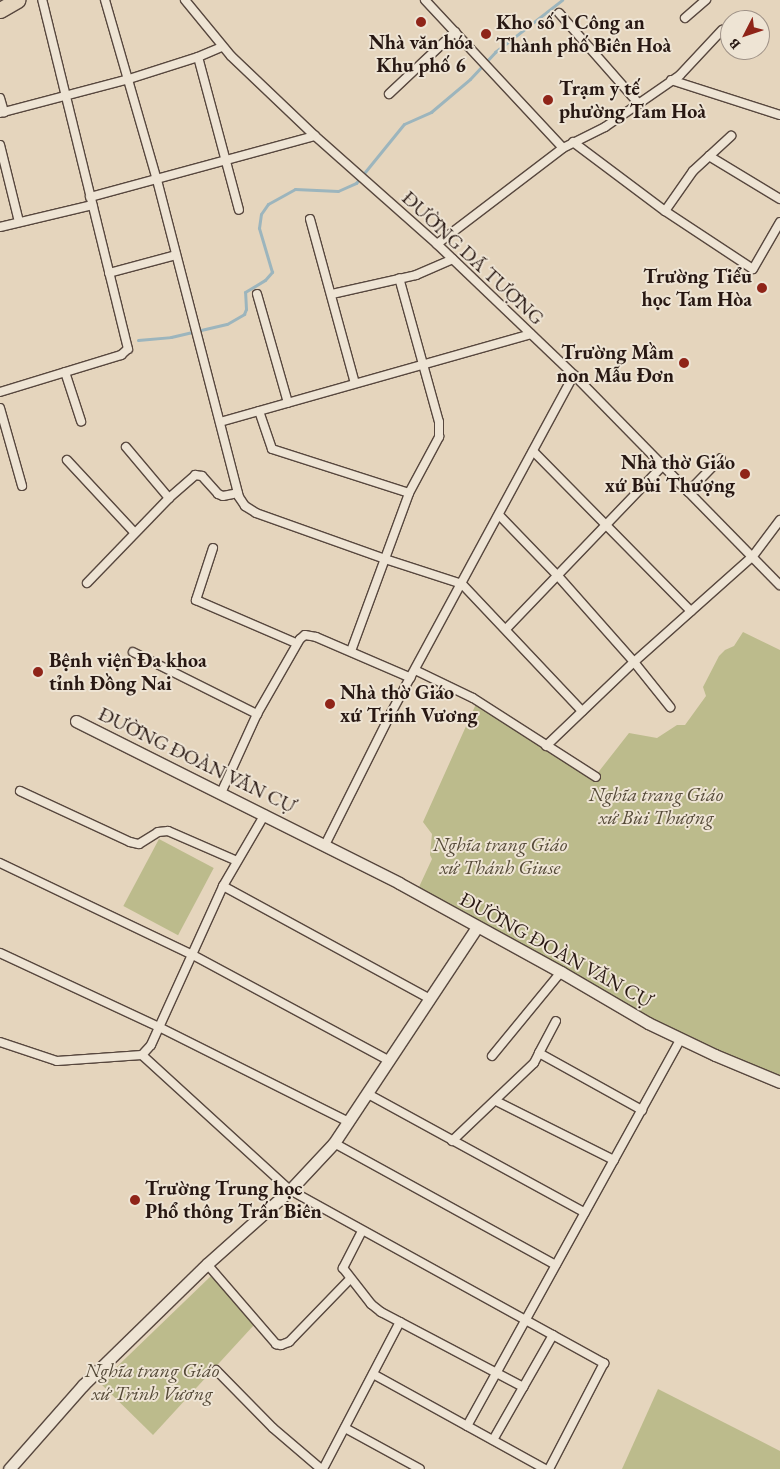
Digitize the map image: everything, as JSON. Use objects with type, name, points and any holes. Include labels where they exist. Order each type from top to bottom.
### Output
[{"type":"highway","points":[[0,2],[13,0]]},
{"type":"highway","points":[[0,10],[18,0]]},
{"type":"street","points":[[0,392],[121,355],[127,351],[42,0]]},
{"type":"street","points":[[105,0],[157,180],[238,493],[245,506],[256,513],[462,584],[582,711]]},
{"type":"street","name":"ĐƯỜNG DÃ TƯỢNG","points":[[185,0],[222,46],[315,136],[437,244],[574,374],[780,585]]},
{"type":"street","points":[[425,0],[563,148]]},
{"type":"street","points":[[685,18],[706,0]]},
{"type":"street","points":[[559,13],[639,104]]},
{"type":"street","points":[[390,94],[455,32]]},
{"type":"street","points":[[437,244],[563,148],[600,130],[685,71],[720,32]]},
{"type":"street","points":[[0,98],[2,113],[129,79],[198,57],[222,46]]},
{"type":"street","points":[[198,57],[239,210]]},
{"type":"street","points":[[671,80],[780,115]]},
{"type":"street","points":[[0,227],[157,180],[315,136]]},
{"type":"street","points":[[665,212],[682,184],[731,136]]},
{"type":"street","points":[[573,142],[665,212],[753,270],[780,222]]},
{"type":"street","points":[[0,145],[19,222]]},
{"type":"street","points":[[709,156],[780,199]]},
{"type":"street","points":[[310,219],[355,383]]},
{"type":"street","points":[[109,273],[176,255]]},
{"type":"street","points":[[332,294],[429,271],[453,259]]},
{"type":"street","points":[[351,651],[409,493],[436,444],[440,429],[399,278]]},
{"type":"street","points":[[257,294],[288,404]]},
{"type":"street","points":[[220,422],[531,334]]},
{"type":"street","points":[[65,372],[81,421]]},
{"type":"street","points":[[325,845],[413,674],[500,516],[574,374]]},
{"type":"street","points":[[0,408],[22,486]]},
{"type":"street","points":[[259,411],[272,449],[409,493]]},
{"type":"street","points":[[126,447],[169,498]]},
{"type":"street","points":[[533,451],[691,611]]},
{"type":"street","points":[[688,492],[721,458]]},
{"type":"street","points":[[67,460],[134,532]]},
{"type":"street","points":[[506,629],[663,466]]},
{"type":"street","points":[[87,582],[169,498],[199,474],[218,494],[223,496],[238,493]]},
{"type":"street","points":[[500,516],[558,576],[634,662],[670,707]]},
{"type":"street","points":[[546,746],[634,662],[753,556],[780,520]]},
{"type":"street","points":[[213,548],[196,600],[296,643]]},
{"type":"street","points":[[221,793],[257,714],[296,643],[305,635],[473,698],[596,776]]},
{"type":"street","points":[[133,652],[257,714]]},
{"type":"street","name":"ĐƯỜNG ĐOÀN VĂN CỰ","points":[[76,721],[400,883],[561,972],[648,1023],[780,1082]]},
{"type":"street","points":[[20,791],[130,842],[139,844],[158,832],[168,831],[182,835],[237,861]]},
{"type":"street","points":[[0,1042],[57,1061],[142,1055],[151,1045],[223,886],[264,814]]},
{"type":"street","points":[[0,863],[191,954],[390,1061]]},
{"type":"street","points":[[223,886],[430,999]]},
{"type":"street","points":[[9,1469],[83,1384],[207,1264],[290,1190],[334,1143],[477,927]]},
{"type":"street","points":[[0,953],[159,1027],[349,1122]]},
{"type":"street","points":[[492,1056],[561,972]]},
{"type":"street","points":[[452,1141],[534,1063],[556,1021]]},
{"type":"street","points":[[467,1426],[681,1039]]},
{"type":"street","points":[[539,1053],[642,1110]]},
{"type":"street","points":[[142,1055],[290,1190],[604,1363],[549,1469]]},
{"type":"street","points":[[368,1094],[585,1213]]},
{"type":"street","points":[[496,1101],[614,1160]]},
{"type":"street","points":[[334,1143],[556,1265]]},
{"type":"street","points":[[362,1231],[343,1268],[375,1308],[523,1387]]},
{"type":"street","points":[[207,1264],[276,1344],[281,1346],[289,1342],[350,1279]]},
{"type":"street","points":[[216,1370],[272,1428],[322,1469],[400,1322]]},
{"type":"street","points":[[493,1440],[553,1335]]},
{"type":"street","points":[[373,1374],[545,1469]]},
{"type":"street","points":[[344,1428],[420,1469]]},
{"type":"green space","points":[[743,632],[780,650],[780,1076],[718,1050],[651,1018],[555,962],[419,887],[432,859],[430,855],[432,834],[423,822],[476,704],[593,779],[629,733],[657,738],[677,725],[685,725],[706,696],[703,687],[719,656],[725,650],[734,646]]},
{"type":"green space","points":[[159,839],[214,868],[178,935],[123,906]]},
{"type":"green space","name":"Nghĩa trang Giáo xứ Trinh Vương","points":[[212,1275],[254,1325],[153,1435],[100,1383]]},
{"type":"green space","points":[[658,1389],[780,1451],[780,1469],[622,1469]]},
{"type":"waterway","points":[[138,340],[171,337],[227,324],[244,314],[246,309],[245,292],[265,280],[272,272],[259,228],[261,214],[268,204],[295,189],[338,191],[356,183],[404,124],[431,112],[470,79],[495,52],[562,0]]},
{"type":"place","name":"Nhà văn hóa Khu phố 6","points":[[421,22]]},
{"type":"place","name":"Kho số 1 Công an Thành phố Biên Hoà","points":[[486,34]]},
{"type":"place","name":"Trạm y tế phường Tam Hoà","points":[[548,100]]},
{"type":"place","name":"Trường Tiểu học Tam Hòa","points":[[762,288]]},
{"type":"place","name":"Trường Mầm non Mẫu Đơn","points":[[684,363]]},
{"type":"place","name":"Nhà thờ Giáo xứ Bùi Thượng","points":[[745,474]]},
{"type":"place","name":"Bệnh viện Đa khoa tỉnh Đồng Nai","points":[[38,672]]},
{"type":"place","name":"Nhà thờ Giáo xứ Trinh Vương","points":[[330,704]]},
{"type":"place","name":"Trường Trung học Phổ thông Trấn Biên","points":[[135,1200]]},
{"type":"park label","name":"Nghĩa trang Giáo xứ Bùi Thượng","points":[[656,806]]},
{"type":"park label","name":"Nghĩa trang Giáo xứ Thánh Giuse","points":[[500,856]]}]
